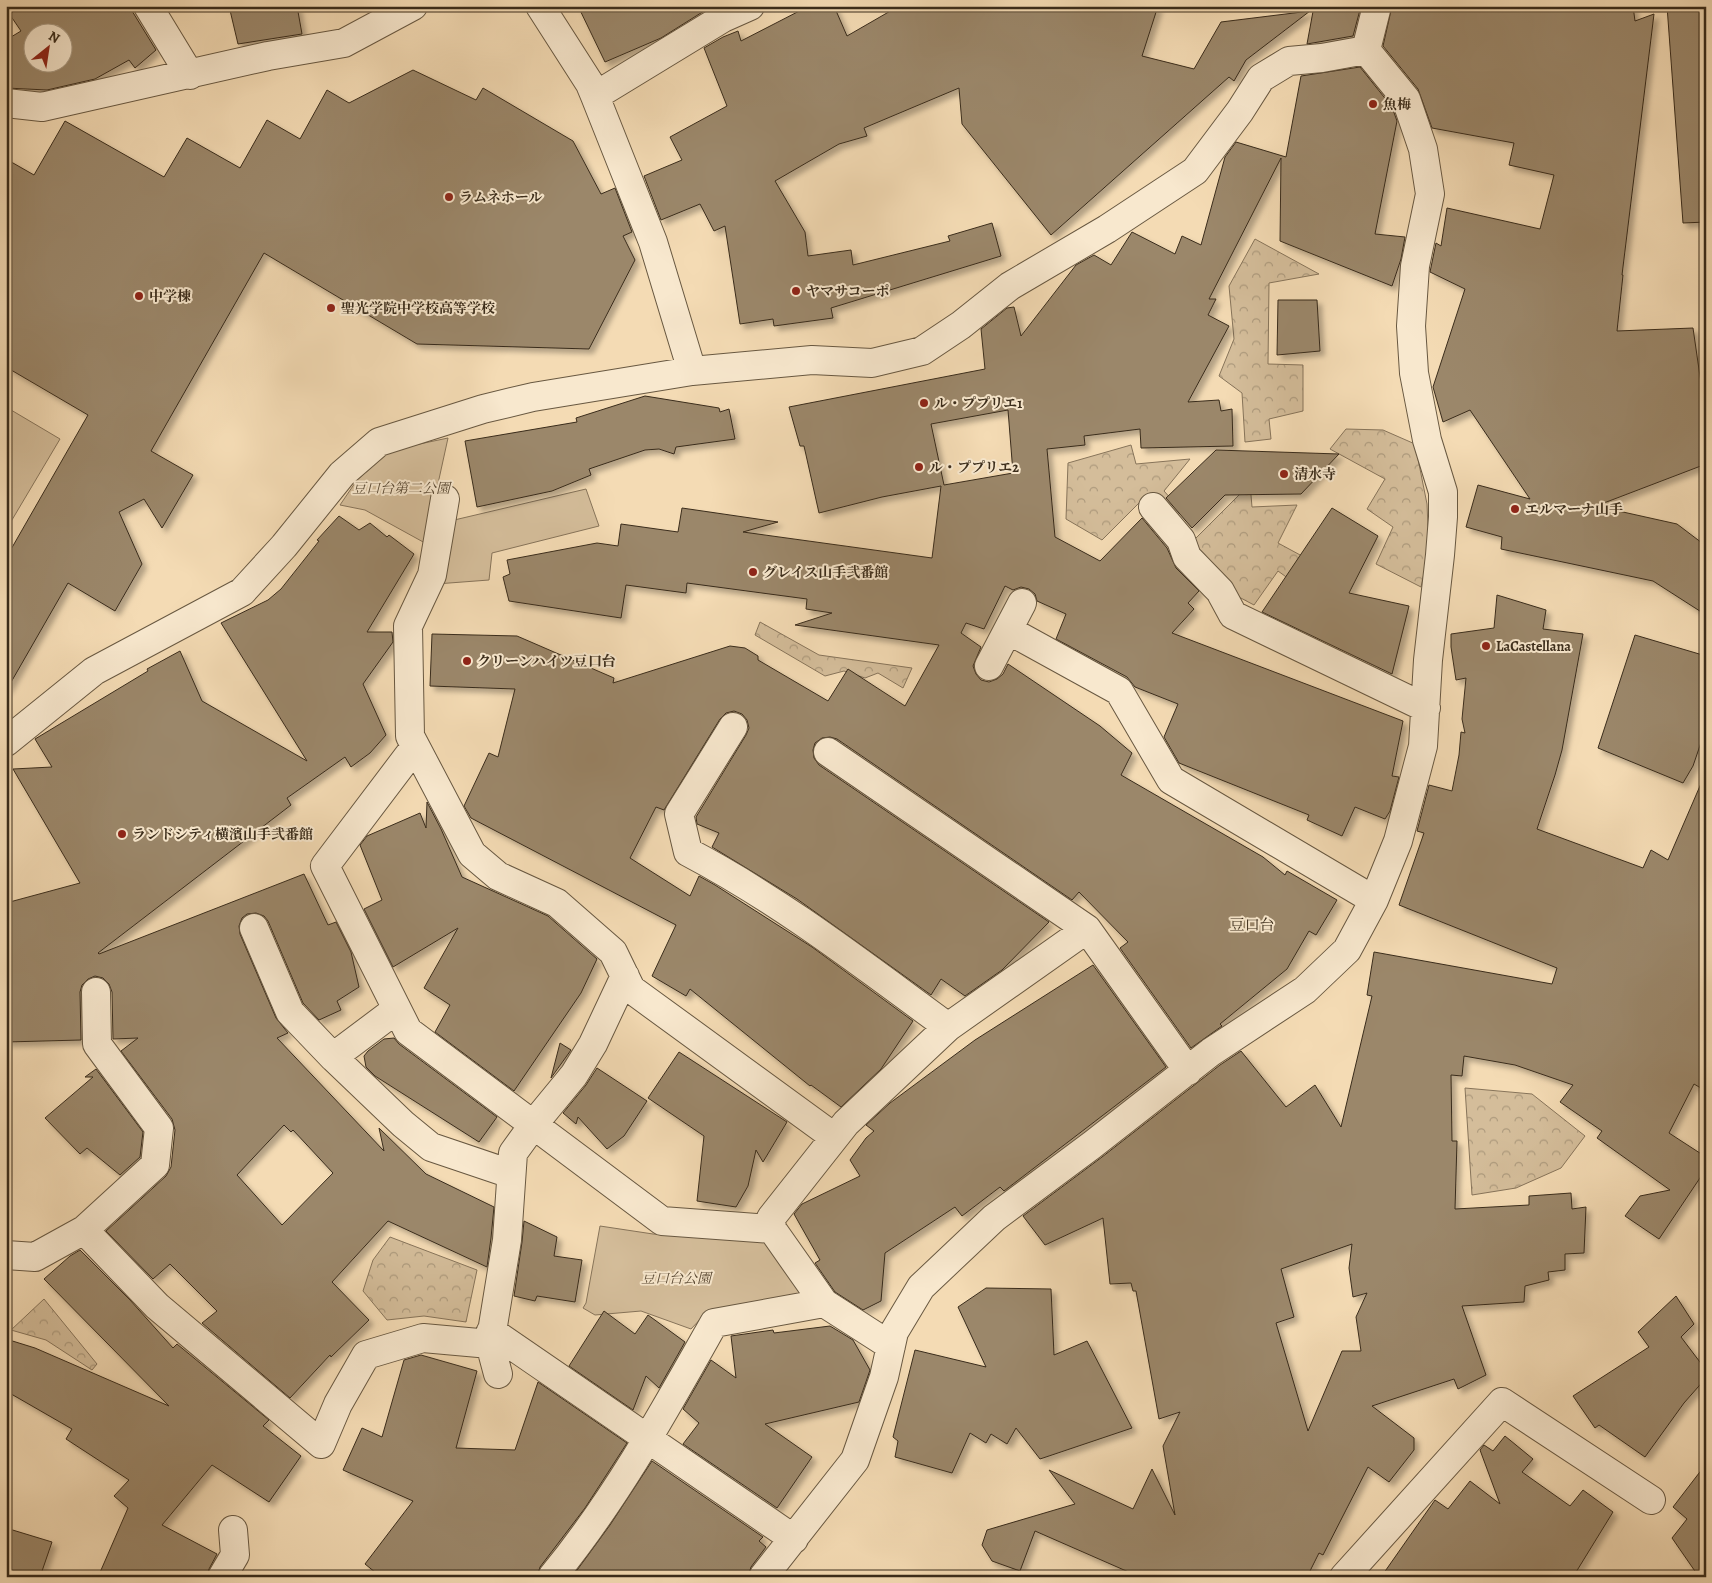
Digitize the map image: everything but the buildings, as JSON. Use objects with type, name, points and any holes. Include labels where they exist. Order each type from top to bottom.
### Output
[{"type":"street","points":[[148,6],[190,75]]},
{"type":"street","points":[[6,103],[42,107],[268,56],[344,43],[413,6]]},
{"type":"street","points":[[540,6],[596,96],[653,242],[692,371]]},
{"type":"street","points":[[596,96],[723,18],[750,6]]},
{"type":"street","points":[[1366,50],[1377,6]]},
{"type":"street","points":[[6,742],[94,671],[242,592],[284,546],[342,474],[379,442],[483,409],[533,397],[692,371],[812,360],[872,362],[922,351],[960,325],[1010,286],[1107,229],[1195,171],[1240,111],[1261,78],[1289,61],[1322,58],[1366,50]]},
{"type":"street","points":[[764,1577],[855,1460],[884,1377],[894,1332],[921,1288],[994,1218],[1211,1052],[1305,990],[1347,950],[1374,900],[1398,841],[1423,746],[1428,660],[1441,546],[1443,492],[1427,440],[1414,373],[1411,326],[1415,266],[1430,194],[1423,148],[1406,99],[1366,50]]},
{"type":"street","points":[[445,499],[432,575],[408,626],[410,736],[472,854],[498,876],[557,902],[613,952],[631,989],[834,1137]]},
{"type":"street","points":[[1153,507],[1181,540],[1187,557],[1220,591],[1232,615],[1426,708]]},
{"type":"street","points":[[989,666],[1022,603]]},
{"type":"street","points":[[1008,630],[1119,691],[1171,780],[1374,900]]},
{"type":"street","points":[[733,727],[679,814],[688,852],[784,908],[948,1027]]},
{"type":"street","points":[[415,747],[325,866],[408,1030],[662,1221],[772,1229]]},
{"type":"street","points":[[828,752],[1087,929],[1188,1071]]},
{"type":"street","points":[[254,928],[290,1012],[333,1057],[403,1124],[431,1148],[512,1174]]},
{"type":"street","points":[[891,1346],[824,1303],[772,1229],[771,1218],[846,1123],[948,1027],[1087,929]]},
{"type":"street","points":[[498,1374],[491,1338],[507,1240],[513,1153],[574,1075],[592,1044],[625,976]]},
{"type":"street","points":[[6,1255],[35,1257],[84,1230],[156,1165],[159,1128],[97,1044],[96,992]]},
{"type":"street","points":[[333,1057],[397,1009]]},
{"type":"street","points":[[84,1230],[157,1306],[321,1444],[338,1404],[366,1355],[423,1338],[491,1338],[648,1439],[794,1539]]},
{"type":"street","points":[[552,1577],[578,1545],[648,1439],[714,1323],[824,1303]]},
{"type":"street","points":[[1344,1577],[1502,1402],[1650,1500]]},
{"type":"street","points":[[222,1577],[235,1555],[232,1530]]},
{"type":"green space","points":[[1255,239],[1319,274],[1269,283],[1268,364],[1303,365],[1303,411],[1269,419],[1271,439],[1245,442],[1242,393],[1219,376],[1234,339],[1229,286]]},
{"type":"green space","points":[[6,407],[60,439],[6,530]]},
{"type":"green space","points":[[1346,429],[1383,430],[1415,444],[1427,504],[1429,551],[1421,587],[1376,564],[1393,527],[1367,509],[1385,479],[1330,449]]},
{"type":"green space","name":"豆口台第二公園","points":[[448,438],[425,543],[365,510],[340,505],[357,480],[391,450]]},
{"type":"green space","points":[[1131,445],[1136,464],[1190,459],[1164,491],[1182,511],[1171,522],[1145,497],[1102,540],[1066,519],[1068,463]]},
{"type":"green space","points":[[1248,460],[1252,507],[1297,505],[1278,543],[1326,569],[1289,579],[1278,571],[1254,605],[1237,596],[1189,545],[1241,493]]},
{"type":"green space","points":[[586,489],[599,526],[492,553],[489,580],[436,584],[450,521]]},
{"type":"green space","points":[[760,622],[819,655],[912,668],[903,688],[878,673],[865,678],[844,671],[825,676],[755,635]]},
{"type":"green space","points":[[1465,1088],[1532,1094],[1585,1136],[1561,1168],[1516,1188],[1472,1195]]},
{"type":"green space","name":"豆口台公園","points":[[600,1226],[653,1234],[766,1242],[802,1293],[707,1312],[691,1329],[641,1311],[595,1315],[583,1308],[586,1303]]},
{"type":"green space","points":[[390,1237],[477,1270],[466,1322],[424,1316],[387,1320],[363,1291],[373,1260]]},
{"type":"green space","points":[[44,1299],[97,1364],[92,1370],[46,1340],[11,1330]]},
{"type":"place","name":"魚梅","points":[[1373,104]]},
{"type":"place","name":"ラムネホール","points":[[449,197]]},
{"type":"place","name":"ヤマサコーポ","points":[[796,291]]},
{"type":"place","name":"中学棟","points":[[139,296]]},
{"type":"place","name":"聖光学院中学校高等学校","points":[[331,308]]},
{"type":"place","name":"ル・ププリエ1","points":[[924,403]]},
{"type":"place","name":"ル・ププリエ2","points":[[919,467]]},
{"type":"place","name":"清水寺","points":[[1284,474]]},
{"type":"place","name":"エルマーナ山手","points":[[1515,509]]},
{"type":"place","name":"グレイス山手弐番館","points":[[753,572]]},
{"type":"place","name":"LaCastellana","points":[[1486,646]]},
{"type":"place","name":"クリーンハイツ豆口台","points":[[467,661]]},
{"type":"place","name":"ランドシティ横濱山手弐番館","points":[[122,834]]},
{"type":"district","name":"豆口台","points":[[1252,925]]}]
